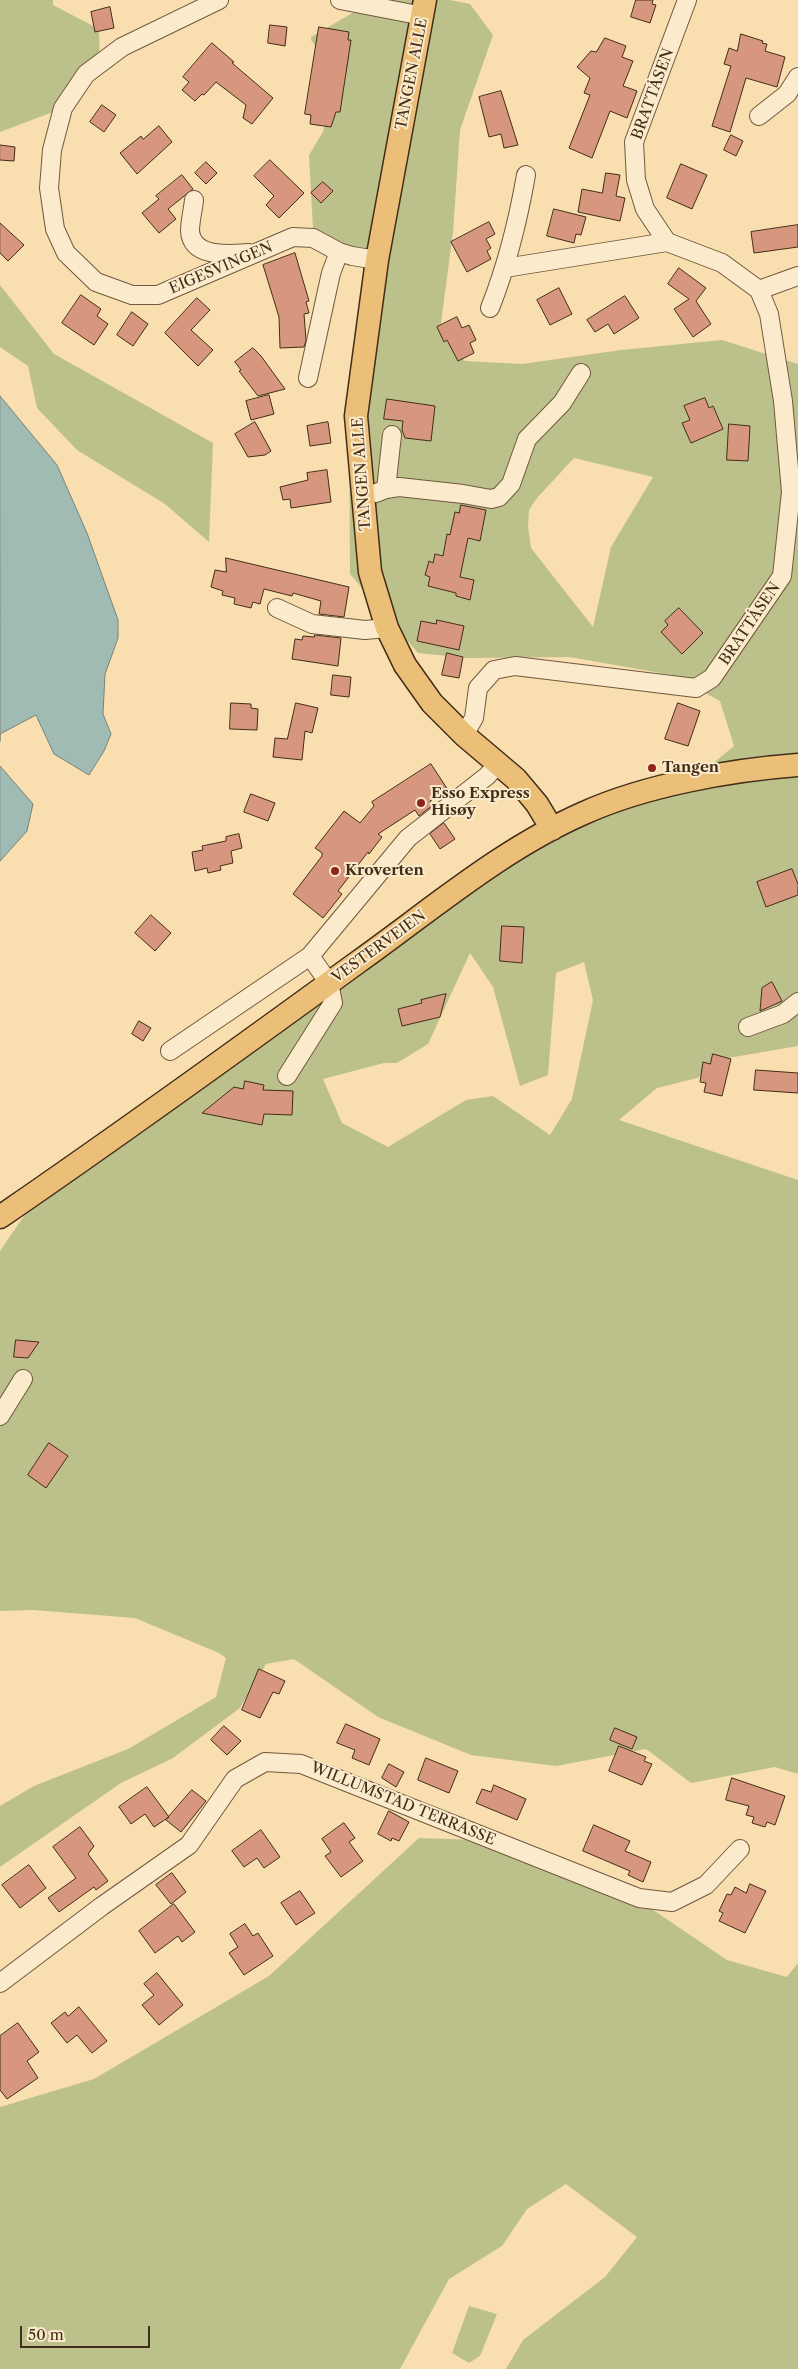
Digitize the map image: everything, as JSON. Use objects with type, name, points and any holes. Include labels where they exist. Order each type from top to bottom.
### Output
[{"type":"main road","name":"TANGEN ALLE","points":[[424,8],[377,260],[356,416],[362,500],[370,572],[386,628],[405,664],[432,703],[464,735],[516,779],[537,804],[552,829]]},
{"type":"main road","name":"VESTERVEIEN","points":[[0,1217],[96,1151],[483,872],[552,829],[586,812],[673,785],[718,774],[798,765]]},
{"type":"street","name":"EIGESVINGEN","points":[[219,0],[122,47],[86,74],[63,108],[52,150],[49,188],[56,229],[66,253],[96,282],[132,296],[158,295],[293,237],[313,238],[339,252],[377,260]]},
{"type":"street","points":[[340,0],[424,8]]},
{"type":"street","name":"BRATTÅSEN","points":[[667,242],[644,208],[636,180],[634,142],[687,0]]},
{"type":"street","points":[[759,116],[787,94],[798,77]]},
{"type":"street","points":[[490,308],[505,268],[521,207],[526,175]]},
{"type":"street","points":[[194,200],[190,232],[194,243],[203,250],[214,254],[257,252]]},
{"type":"street","points":[[505,268],[667,242],[722,263],[759,290],[798,276]]},
{"type":"street","points":[[308,378],[330,273],[339,252]]},
{"type":"street","name":"BRATTÅSEN","points":[[464,735],[474,718],[478,688],[494,670],[515,666],[696,688],[712,678],[790,574],[791,492],[784,401],[769,314],[759,290]]},
{"type":"street","name":"TANGEN ALLE","points":[[386,489],[399,486],[491,499],[499,497],[510,484],[527,439],[562,403],[580,373]]},
{"type":"street","points":[[362,500],[386,489],[392,435]]},
{"type":"street","points":[[277,608],[312,624],[365,630],[386,628]]},
{"type":"street","points":[[170,1050],[310,956],[408,838],[487,776],[498,764]]},
{"type":"street","points":[[287,1076],[332,1003],[329,983],[310,956]]},
{"type":"street","points":[[748,1027],[783,1014],[798,1002]]},
{"type":"street","points":[[0,1416],[24,1379]]},
{"type":"street","name":"WILLUMSTAD TERRASSE","points":[[0,1983],[102,1906],[189,1845],[235,1779],[265,1762],[301,1764],[639,1898],[672,1902],[706,1885],[740,1849]]},
{"type":"green space","points":[[0,0],[53,0],[53,5],[99,29],[100,69],[74,104],[0,132]]},
{"type":"green space","points":[[375,0],[450,0],[470,4],[493,35],[460,130],[453,232],[440,331],[465,361],[522,364],[621,350],[722,340],[798,364],[798,1046],[728,1058],[697,1078],[657,1088],[619,1120],[798,1180],[798,1774],[775,1767],[691,1783],[646,1749],[556,1766],[471,1755],[378,1717],[294,1659],[266,1664],[240,1708],[173,1758],[121,1783],[0,1867],[0,1806],[34,1786],[128,1749],[216,1697],[226,1658],[219,1653],[135,1618],[33,1610],[0,1611],[0,1251],[26,1213],[101,1145],[431,916],[603,803],[700,774],[734,746],[720,701],[672,675],[569,657],[467,658],[418,653],[350,574],[349,401],[372,266],[314,247],[309,155],[323,132],[337,73],[311,40],[311,37]],"holes":[[[574,458],[653,477],[611,547],[593,627],[531,548],[528,527],[529,510],[537,498]],[[470,953],[493,987],[520,1086],[548,1075],[556,973],[584,962],[593,1000],[572,1099],[550,1135],[493,1096],[466,1100],[388,1147],[342,1123],[323,1079],[384,1063],[397,1063],[428,1044]]]},
{"type":"green space","points":[[0,285],[54,354],[213,443],[209,542],[165,504],[77,450],[37,408],[28,366],[0,347]]},
{"type":"green space","points":[[419,1838],[481,1840],[631,1895],[727,1960],[787,1977],[798,1963],[798,2369],[506,2369],[523,2340],[605,2277],[637,2237],[566,2184],[527,2209],[502,2246],[449,2279],[400,2369],[0,2369],[0,2107],[94,2079],[269,1976]]},
{"type":"green space","points":[[469,2306],[497,2314],[480,2356],[469,2363],[452,2353]]},
{"type":"water","points":[[0,396],[57,465],[87,533],[118,620],[118,638],[105,674],[103,714],[111,734],[104,751],[89,775],[54,754],[36,715],[0,734]]},
{"type":"water","points":[[0,766],[33,804],[27,831],[0,861]]},
{"type":"building","points":[[636,0],[653,0],[652,4],[656,5],[650,23],[631,17]]},
{"type":"building","points":[[110,7],[114,28],[95,32],[91,12]]},
{"type":"building","points":[[270,25],[287,27],[285,46],[268,43]]},
{"type":"building","points":[[319,27],[349,32],[348,40],[351,40],[340,112],[336,112],[331,127],[310,124],[311,115],[305,114]]},
{"type":"building","points":[[741,34],[763,41],[762,43],[767,44],[765,51],[785,57],[777,87],[746,78],[730,132],[712,126],[731,66],[724,64],[729,48],[737,51]]},
{"type":"building","points":[[605,38],[626,46],[622,57],[633,61],[623,86],[637,91],[627,118],[610,111],[592,158],[569,148],[590,95],[584,93],[590,78],[577,67],[591,51],[596,52]]},
{"type":"building","points":[[212,43],[273,98],[252,124],[243,118],[246,105],[216,82],[204,95],[202,94],[195,101],[182,90],[189,82],[183,77]]},
{"type":"building","points":[[501,91],[518,145],[504,148],[501,134],[489,137],[479,97]]},
{"type":"building","points":[[102,105],[116,115],[104,132],[90,122]]},
{"type":"building","points":[[159,126],[172,142],[137,174],[120,153],[141,136],[143,139]]},
{"type":"building","points":[[731,135],[743,141],[736,156],[724,150]]},
{"type":"building","points":[[0,145],[15,147],[14,161],[0,160]]},
{"type":"building","points":[[270,160],[304,193],[279,218],[266,205],[274,196],[254,176]]},
{"type":"building","points":[[206,162],[217,173],[206,184],[195,173]]},
{"type":"building","points":[[681,164],[707,175],[692,209],[667,198]]},
{"type":"building","points":[[606,173],[620,175],[616,196],[625,198],[620,221],[578,212],[582,189],[602,193]]},
{"type":"building","points":[[182,175],[193,189],[168,209],[176,219],[159,233],[142,213],[159,199],[156,196]]},
{"type":"building","points":[[323,182],[333,191],[321,203],[311,193]]},
{"type":"building","points":[[554,209],[586,217],[581,235],[576,234],[574,243],[547,236]]},
{"type":"building","points":[[489,222],[495,234],[486,239],[491,248],[487,251],[491,259],[467,272],[451,242]]},
{"type":"building","points":[[0,223],[24,245],[8,261],[0,253]]},
{"type":"building","points":[[798,225],[798,247],[754,253],[751,232]]},
{"type":"building","points":[[295,253],[309,301],[306,302],[309,313],[304,314],[306,340],[304,347],[280,348],[279,317],[263,265]]},
{"type":"building","points":[[679,268],[706,288],[696,301],[711,324],[693,337],[674,309],[689,299],[668,284]]},
{"type":"building","points":[[559,288],[572,314],[550,325],[537,300]]},
{"type":"building","points":[[81,295],[101,309],[97,316],[108,324],[94,345],[62,323]]},
{"type":"building","points":[[625,296],[639,318],[614,334],[608,324],[595,332],[587,320]]},
{"type":"building","points":[[197,298],[210,310],[191,330],[213,350],[198,366],[165,333]]},
{"type":"building","points":[[132,312],[148,324],[133,346],[117,335]]},
{"type":"building","points":[[457,317],[462,328],[469,325],[476,340],[470,343],[474,353],[458,361],[447,340],[444,342],[437,327]]},
{"type":"building","points":[[253,348],[285,389],[258,396],[239,371],[241,370],[235,362]]},
{"type":"building","points":[[269,395],[274,414],[251,420],[246,401]]},
{"type":"building","points":[[705,398],[709,408],[713,406],[723,429],[691,443],[682,423],[690,420],[684,406]]},
{"type":"building","points":[[387,399],[435,406],[431,441],[405,438],[402,430],[403,421],[384,419]]},
{"type":"building","points":[[255,422],[271,451],[265,455],[248,457],[235,434]]},
{"type":"building","points":[[328,422],[331,443],[310,446],[307,426]]},
{"type":"building","points":[[729,424],[750,426],[748,461],[727,460]]},
{"type":"building","points":[[327,470],[331,502],[291,508],[290,499],[283,500],[280,487],[308,480],[307,473]]},
{"type":"building","points":[[461,505],[486,510],[480,541],[468,538],[460,577],[474,580],[470,600],[456,596],[456,593],[428,586],[430,577],[425,575],[429,561],[433,563],[435,554],[443,556],[447,534],[450,535],[455,512],[459,513]]},
{"type":"building","points":[[226,558],[349,587],[344,617],[319,614],[321,601],[293,593],[292,596],[264,589],[260,604],[253,602],[251,608],[234,604],[235,598],[222,595],[223,591],[211,587],[215,570],[226,572]]},
{"type":"building","points":[[679,608],[703,633],[682,654],[661,632],[668,625],[665,621]]},
{"type":"building","points":[[437,620],[464,626],[459,650],[417,641],[421,621],[436,624]]},
{"type":"building","points":[[315,635],[341,638],[338,666],[292,659],[295,639],[302,640],[303,636],[314,637]]},
{"type":"building","points":[[447,653],[463,657],[459,678],[442,675]]},
{"type":"building","points":[[333,675],[351,677],[349,697],[331,695]]},
{"type":"building","points":[[231,703],[251,704],[251,708],[258,709],[257,730],[230,729]]},
{"type":"building","points":[[296,703],[318,708],[312,733],[305,731],[302,760],[273,757],[275,738],[287,739]]},
{"type":"building","points":[[678,703],[700,711],[688,746],[665,739]]},
{"type":"building","points":[[431,764],[448,790],[430,801],[433,805],[419,816],[415,810],[378,834],[382,837],[338,891],[342,894],[323,918],[293,894],[322,856],[322,853],[315,848],[344,811],[360,823],[374,806],[372,802]]},
{"type":"building","points":[[251,794],[275,803],[268,821],[244,812]]},
{"type":"building","points":[[444,823],[455,839],[440,849],[430,834]]},
{"type":"building","points":[[239,834],[242,848],[231,851],[233,863],[220,866],[221,870],[208,873],[207,868],[195,871],[192,852],[203,850],[202,846],[226,841],[226,837]]},
{"type":"building","points":[[792,869],[798,884],[798,895],[766,907],[757,882]]},
{"type":"building","points":[[151,915],[171,933],[155,951],[135,933]]},
{"type":"building","points":[[502,926],[524,927],[522,963],[500,961]]},
{"type":"building","points":[[772,982],[782,1001],[760,1011],[762,988]]},
{"type":"building","points":[[446,994],[440,1017],[402,1026],[398,1009],[422,1003],[421,1000]]},
{"type":"building","points":[[139,1021],[151,1028],[143,1041],[132,1034]]},
{"type":"building","points":[[713,1054],[731,1059],[722,1096],[704,1092],[706,1083],[700,1082],[703,1062],[710,1064]]},
{"type":"building","points":[[756,1070],[798,1073],[798,1093],[754,1090]]},
{"type":"building","points":[[245,1081],[264,1085],[263,1090],[293,1091],[292,1115],[264,1114],[262,1125],[202,1113],[234,1087],[243,1089]]},
{"type":"building","points":[[16,1340],[39,1342],[28,1358],[14,1357]]},
{"type":"building","points":[[49,1443],[68,1456],[46,1488],[28,1475]]},
{"type":"building","points":[[259,1669],[285,1681],[279,1694],[273,1692],[260,1718],[242,1710]]},
{"type":"building","points":[[346,1724],[380,1739],[369,1765],[352,1758],[355,1750],[337,1743]]},
{"type":"building","points":[[224,1726],[241,1741],[227,1755],[211,1740]]},
{"type":"building","points":[[615,1728],[637,1737],[632,1749],[610,1740]]},
{"type":"building","points":[[619,1746],[646,1757],[644,1761],[652,1764],[642,1785],[609,1771]]},
{"type":"building","points":[[426,1758],[458,1771],[449,1793],[418,1780]]},
{"type":"building","points":[[389,1764],[404,1772],[396,1787],[382,1778]]},
{"type":"building","points":[[732,1778],[785,1796],[775,1825],[767,1822],[765,1827],[752,1823],[754,1817],[746,1815],[749,1806],[726,1800]]},
{"type":"building","points":[[494,1785],[526,1799],[517,1820],[476,1803],[482,1789],[491,1792]]},
{"type":"building","points":[[147,1787],[169,1817],[154,1827],[145,1814],[131,1824],[119,1807]]},
{"type":"building","points":[[192,1790],[206,1801],[181,1832],[166,1820]]},
{"type":"building","points":[[389,1811],[409,1822],[399,1841],[392,1838],[391,1841],[378,1834]]},
{"type":"building","points":[[344,1823],[355,1838],[349,1842],[363,1861],[341,1877],[325,1856],[331,1852],[322,1839]]},
{"type":"building","points":[[594,1825],[630,1841],[625,1851],[651,1862],[643,1882],[628,1875],[630,1871],[583,1851]]},
{"type":"building","points":[[80,1827],[94,1846],[88,1854],[108,1881],[96,1890],[94,1887],[59,1912],[48,1898],[76,1878],[53,1847]]},
{"type":"building","points":[[261,1830],[280,1857],[264,1868],[257,1858],[244,1867],[232,1851]]},
{"type":"building","points":[[29,1865],[46,1888],[20,1908],[2,1885]]},
{"type":"building","points":[[172,1873],[186,1892],[171,1904],[156,1885]]},
{"type":"building","points":[[750,1884],[766,1891],[745,1933],[719,1921],[723,1913],[719,1911],[727,1894],[731,1895],[735,1887],[746,1893]]},
{"type":"building","points":[[300,1891],[315,1913],[296,1925],[281,1903]]},
{"type":"building","points":[[174,1904],[195,1932],[182,1942],[178,1936],[155,1953],[139,1931]]},
{"type":"building","points":[[245,1924],[253,1936],[258,1933],[273,1956],[244,1975],[229,1953],[238,1947],[230,1934]]},
{"type":"building","points":[[157,1973],[183,2005],[159,2025],[142,2005],[154,1995],[144,1984]]},
{"type":"building","points":[[79,2007],[107,2041],[92,2053],[77,2035],[67,2043],[51,2023],[65,2012],[68,2016]]},
{"type":"building","points":[[18,2023],[39,2052],[27,2061],[38,2078],[7,2099],[0,2090],[0,2036]]},
{"type":"place","name":"Tangen","points":[[652,768]]},
{"type":"place","name":"Esso Express Hisøy","points":[[421,803]]},
{"type":"place","name":"Kroverten","points":[[335,871]]}]
